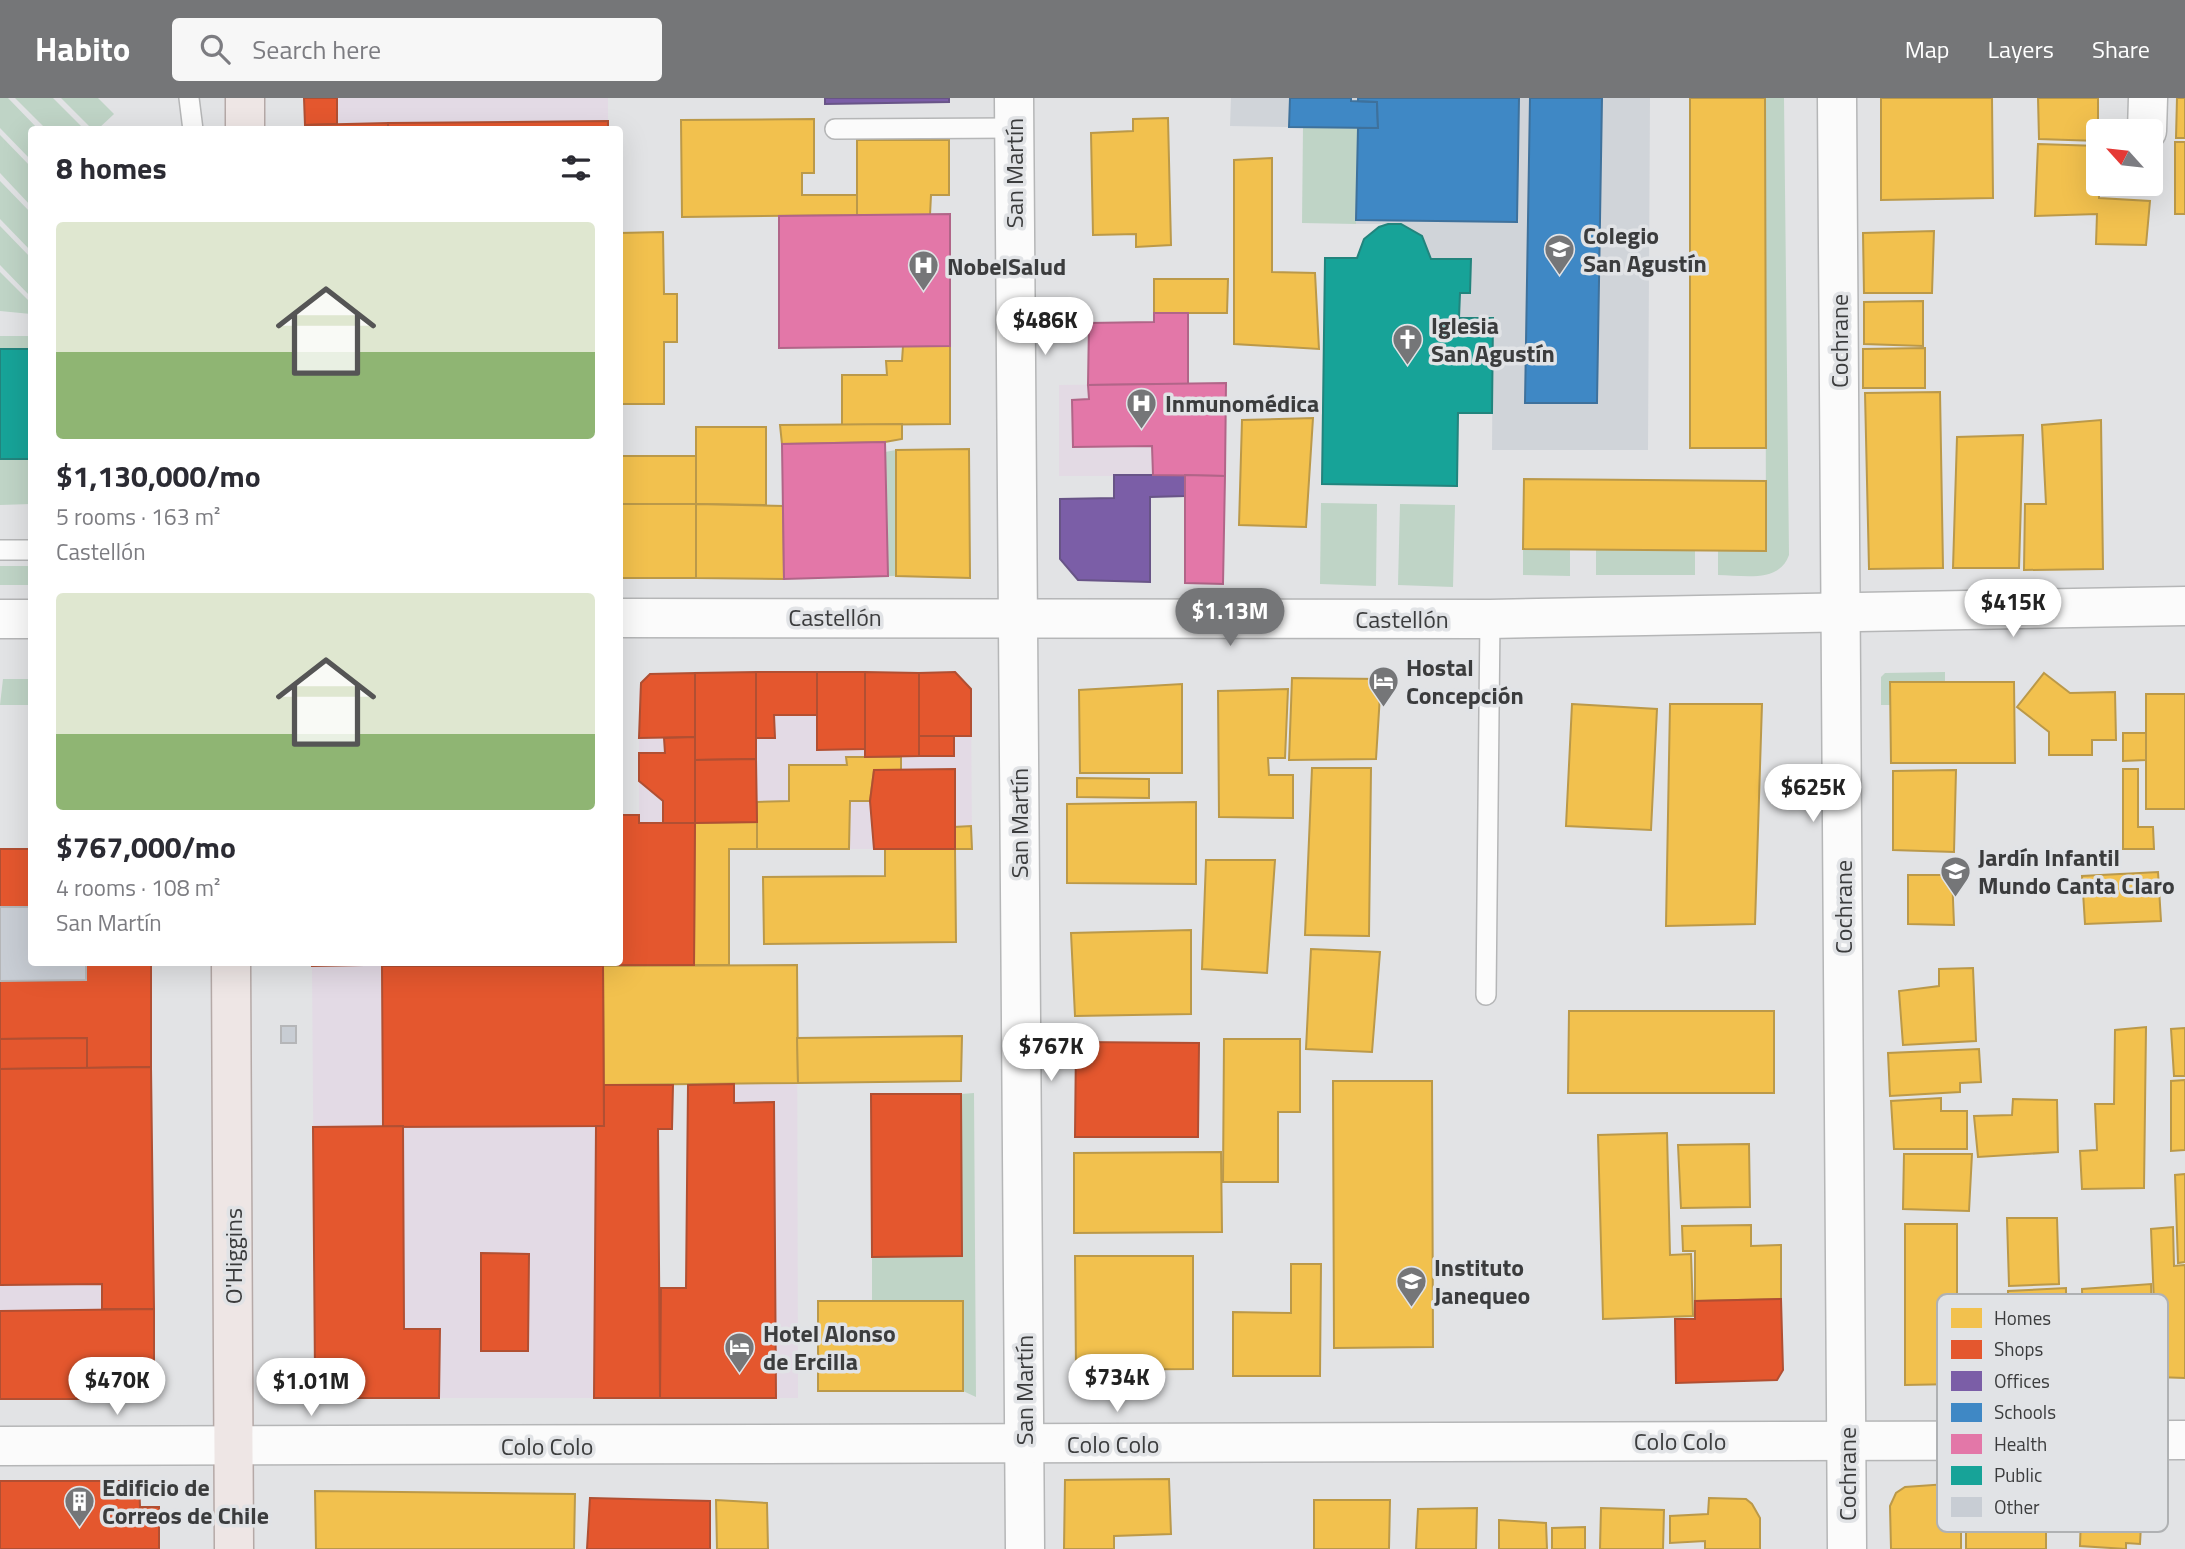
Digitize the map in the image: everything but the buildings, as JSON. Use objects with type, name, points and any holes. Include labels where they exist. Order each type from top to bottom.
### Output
[{"type":"main road","points":[[244,98],[245,126]]},
{"type":"main road","name":"O'Higgins","points":[[231,966],[234,1549]]},
{"type":"street","name":"Cochrane","points":[[1837,98],[1847,1549]]},
{"type":"street","points":[[2147,119],[2148,98]]},
{"type":"street","name":"San Martín","points":[[1014,113],[1025,1549]]},
{"type":"street","name":"Castellón","points":[[623,618],[1490,619],[2185,606]]},
{"type":"street","points":[[0,620],[28,619]]},
{"type":"street","name":"Colo Colo","points":[[0,1446],[1937,1441]]},
{"type":"lane","points":[[189,98],[192,126]]},
{"type":"lane","points":[[835,129],[1014,113]]},
{"type":"lane","points":[[0,550],[28,550]]},
{"type":"lane","points":[[1486,995],[1490,619]]},
{"type":"shaded area","points":[[304,98],[608,98],[608,126],[305,126]]},
{"type":"shaded area","name":"Colegio San Agustín","points":[[1231,98],[1650,98],[1648,450],[1492,450],[1493,319],[1459,318],[1460,293],[1470,292],[1471,259],[1431,259],[1422,236],[1401,224],[1356,224],[1358,128],[1230,126]]},
{"type":"shaded area","name":"Inmunomédica","points":[[1226,383],[1225,476],[1059,476],[1059,385]]},
{"type":"shaded area","points":[[955,672],[971,689],[972,849],[729,849],[729,965],[797,965],[798,1398],[660,1398],[661,1288],[686,1287],[688,1085],[604,1086],[604,1126],[595,1127],[594,1398],[332,1398],[332,1375],[315,1375],[312,966],[623,966],[623,815],[639,814],[639,689],[650,674]]},
{"type":"shaded area","points":[[102,1284],[102,1309],[154,1309],[154,1370],[146,1391],[126,1399],[0,1399],[0,1285]]},
{"type":"green space","points":[[0,98],[8,98],[35,126],[28,126],[28,157],[0,128]]},
{"type":"green space","points":[[15,98],[53,98],[81,126],[43,126]]},
{"type":"green space","points":[[61,98],[98,98],[114,114],[101,126],[89,126]]},
{"type":"green space","points":[[1765,98],[1784,98],[1789,555],[1784,564],[1768,574],[1718,575],[1718,550],[1766,550]]},
{"type":"green space","points":[[1303,128],[1358,128],[1356,224],[1302,223]]},
{"type":"green space","points":[[0,135],[28,164],[28,203],[0,173]]},
{"type":"green space","points":[[0,181],[28,210],[28,248],[0,219]]},
{"type":"green space","points":[[0,226],[28,255],[28,294],[0,265]]},
{"type":"green space","points":[[0,272],[28,300],[28,314],[0,311]]},
{"type":"green space","points":[[0,336],[28,336],[28,349],[0,349]]},
{"type":"green space","points":[[896,450],[896,576],[888,576],[885,452]]},
{"type":"green space","points":[[0,459],[28,459],[28,504],[0,505]]},
{"type":"green space","points":[[1321,503],[1377,504],[1376,586],[1320,584]]},
{"type":"green space","points":[[1400,504],[1455,505],[1453,587],[1398,585]]},
{"type":"green space","points":[[1523,549],[1570,549],[1570,576],[1523,575]]},
{"type":"green space","points":[[1596,550],[1695,550],[1695,575],[1596,575]]},
{"type":"green space","points":[[0,566],[28,566],[28,585],[0,585]]},
{"type":"green space","points":[[1945,672],[1945,682],[1890,682],[1890,705],[1881,705],[1881,677],[1885,673]]},
{"type":"green space","points":[[3,679],[28,679],[28,705],[0,705]]},
{"type":"green space","points":[[974,1093],[976,1397],[963,1391],[963,1301],[872,1301],[872,1257],[962,1255],[961,1094]]},
{"type":"place","name":"Colegio San Agustín","points":[[1560,276]]},
{"type":"place","name":"NobelSalud","points":[[924,293]]},
{"type":"place","name":"Iglesia San Agustín","points":[[1408,366]]},
{"type":"place","name":"Inmunomédica","points":[[1142,430]]},
{"type":"place","name":"Hostal Concepción","points":[[1383,708]]},
{"type":"place","name":"Jardín Infantil Mundo Canta Claro","points":[[1955,898]]},
{"type":"place","name":"Instituto Janequeo","points":[[1411,1308]]},
{"type":"place","name":"Hotel Alonso de Ercilla","points":[[740,1374]]},
{"type":"place","name":"Edificio de Correos de Chile","points":[[79,1528]]}]
